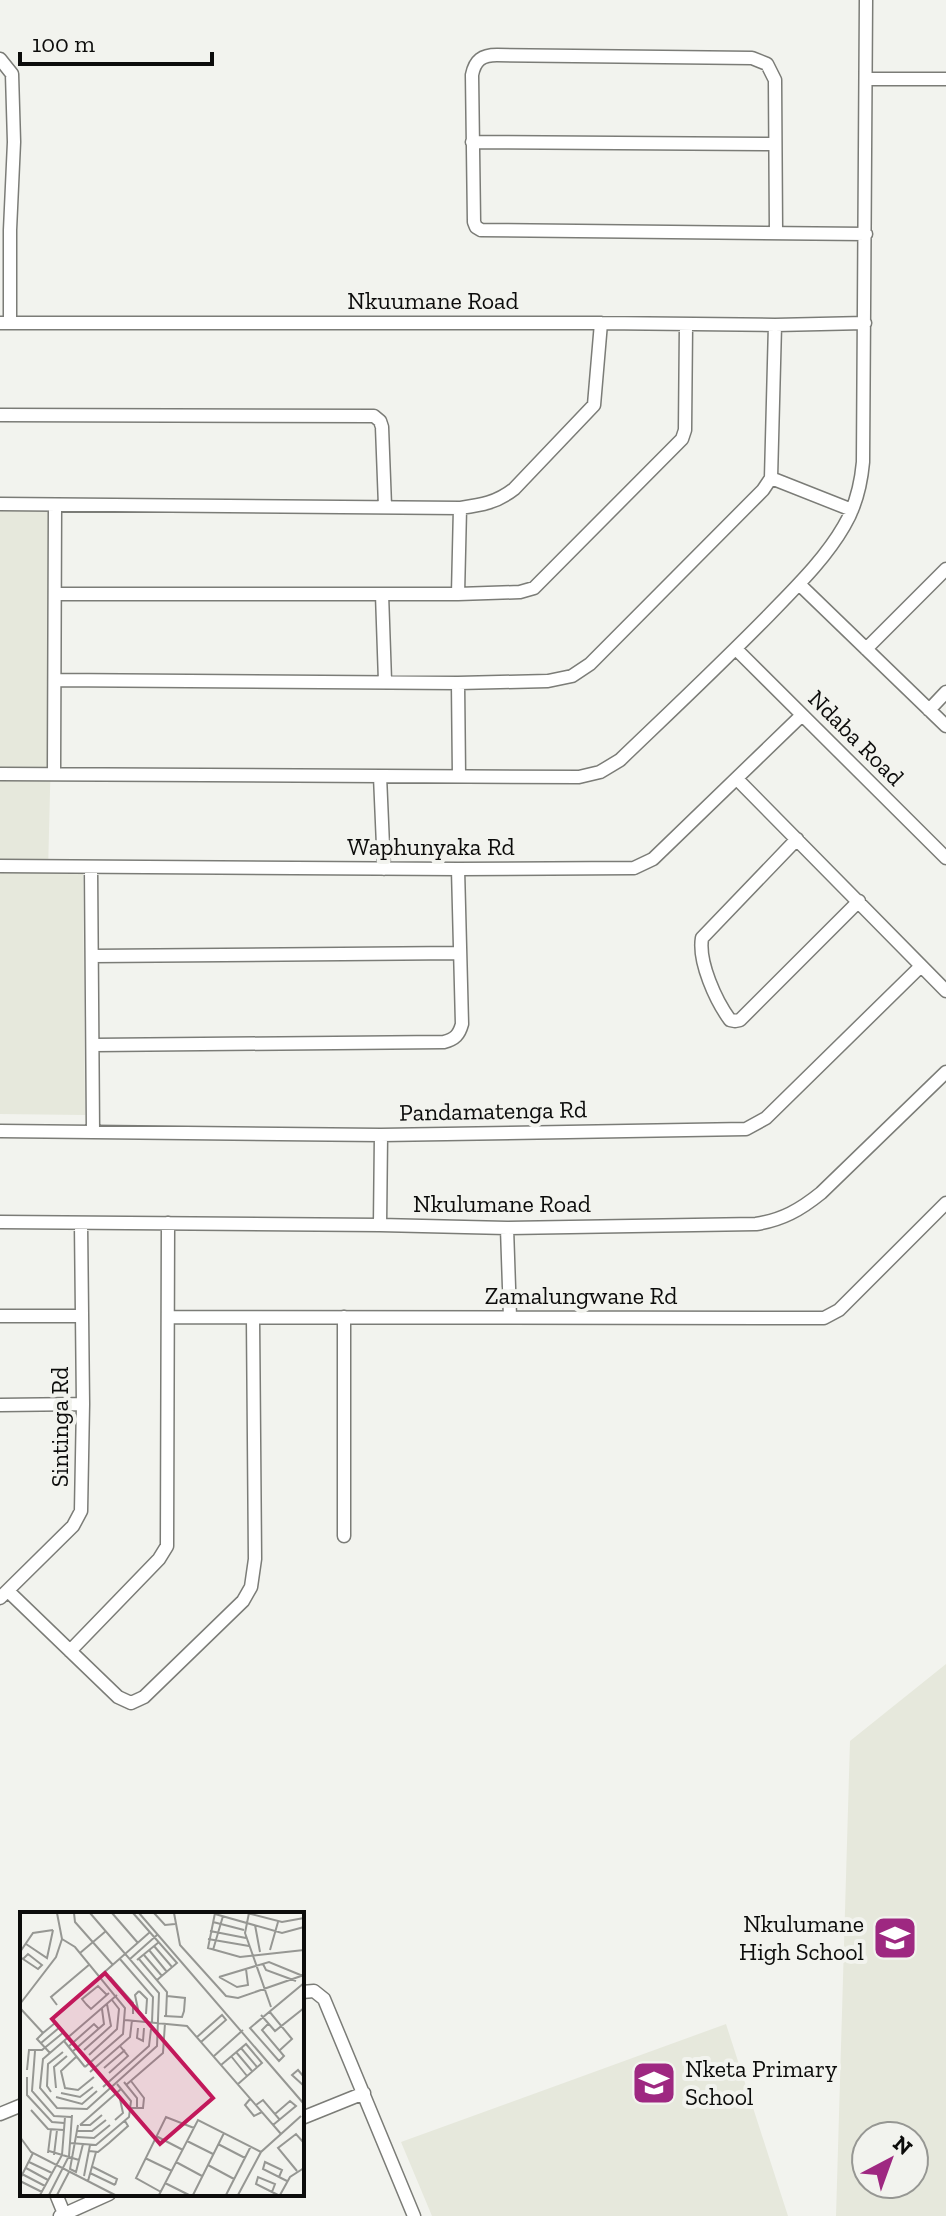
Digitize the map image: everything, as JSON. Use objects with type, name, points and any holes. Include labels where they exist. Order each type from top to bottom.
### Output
[{"type":"street","points":[[0,774],[579,777],[600,772],[620,760],[799,584],[834,542],[859,491],[863,462],[865,323],[866,0]]},
{"type":"street","points":[[776,232],[775,80],[767,64],[752,58],[486,55],[478,59],[472,75],[472,142],[474,222],[481,230],[866,234]]},
{"type":"street","points":[[0,59],[12,74],[7,142],[5,323]]},
{"type":"street","points":[[867,79],[946,79]]},
{"type":"street","points":[[472,142],[775,144]]},
{"type":"street","name":"Nkuumane Road","points":[[5,323],[865,323]]},
{"type":"street","points":[[0,504],[460,508],[488,504],[507,495],[590,410],[596,398],[601,323]]},
{"type":"street","points":[[55,594],[458,594],[520,592],[534,588],[678,444],[685,430],[686,325]]},
{"type":"street","points":[[55,680],[458,683],[548,681],[572,676],[590,664],[763,490],[771,478],[775,325]]},
{"type":"street","points":[[0,415],[366,414],[374,416],[382,427],[385,506]]},
{"type":"street","points":[[771,478],[852,510]]},
{"type":"street","points":[[54,773],[55,505]]},
{"type":"street","points":[[458,594],[460,508]]},
{"type":"street","points":[[866,649],[946,569]]},
{"type":"street","points":[[799,584],[946,726]]},
{"type":"street","points":[[382,594],[385,681]]},
{"type":"street","name":"Ndaba Road","points":[[736,649],[946,858]]},
{"type":"street","points":[[458,683],[459,776]]},
{"type":"street","points":[[929,710],[946,692]]},
{"type":"street","name":"Waphunyaka Rd","points":[[0,866],[458,869],[641,866],[653,859],[802,715]]},
{"type":"street","points":[[380,776],[384,869]]},
{"type":"street","points":[[737,779],[946,991]]},
{"type":"street","points":[[797,839],[702,938],[701,950],[709,978],[730,1020],[740,1020],[859,901]]},
{"type":"street","points":[[91,868],[93,1131]]},
{"type":"street","points":[[94,1045],[444,1042],[457,1036],[462,1024],[458,869]]},
{"type":"street","points":[[92,956],[460,953]]},
{"type":"street","name":"Pandamatenga Rd","points":[[0,1131],[381,1135],[746,1129],[766,1118],[921,966]]},
{"type":"street","name":"Nkulumane Road","points":[[0,1222],[507,1228],[756,1224],[775,1221],[821,1193],[946,1072]]},
{"type":"street","points":[[380,1225],[381,1135]]},
{"type":"street","name":"Zamalungwane Rd","points":[[169,1317],[824,1318],[839,1310],[946,1203]]},
{"type":"street","points":[[70,1651],[159,1559],[167,1546],[168,1223]]},
{"type":"street","name":"Sintinga Rd","points":[[4,1594],[73,1526],[82,1501],[81,1224]]},
{"type":"street","points":[[507,1228],[510,1317]]},
{"type":"street","points":[[0,1316],[82,1316]]},
{"type":"street","points":[[344,1317],[344,1536]]},
{"type":"street","points":[[4,1594],[118,1697],[131,1703],[144,1697],[239,1606],[253,1579],[255,1549],[253,1318]]},
{"type":"street","points":[[0,1405],[83,1404]]},
{"type":"street","points":[[304,1992],[314,1991],[324,1999],[414,2216]]},
{"type":"street","points":[[304,2117],[364,2093]]},
{"type":"street","points":[[0,2114],[20,2107]]},
{"type":"street","points":[[57,2196],[63,2215],[105,2196]]},
{"type":"shaded area","points":[[0,510],[57,510],[48,872],[83,874],[85,1115],[0,1114]]},
{"type":"shaded area","name":"Nkulumane High School","points":[[946,1664],[946,2216],[836,2216],[850,1741]]},
{"type":"shaded area","name":"Nketa Primary School","points":[[726,2024],[788,2216],[432,2216],[401,2142]]},
{"type":"place","name":"Nkulumane High School","points":[[895,1938]]},
{"type":"place","name":"Nketa Primary School","points":[[654,2083]]}]
